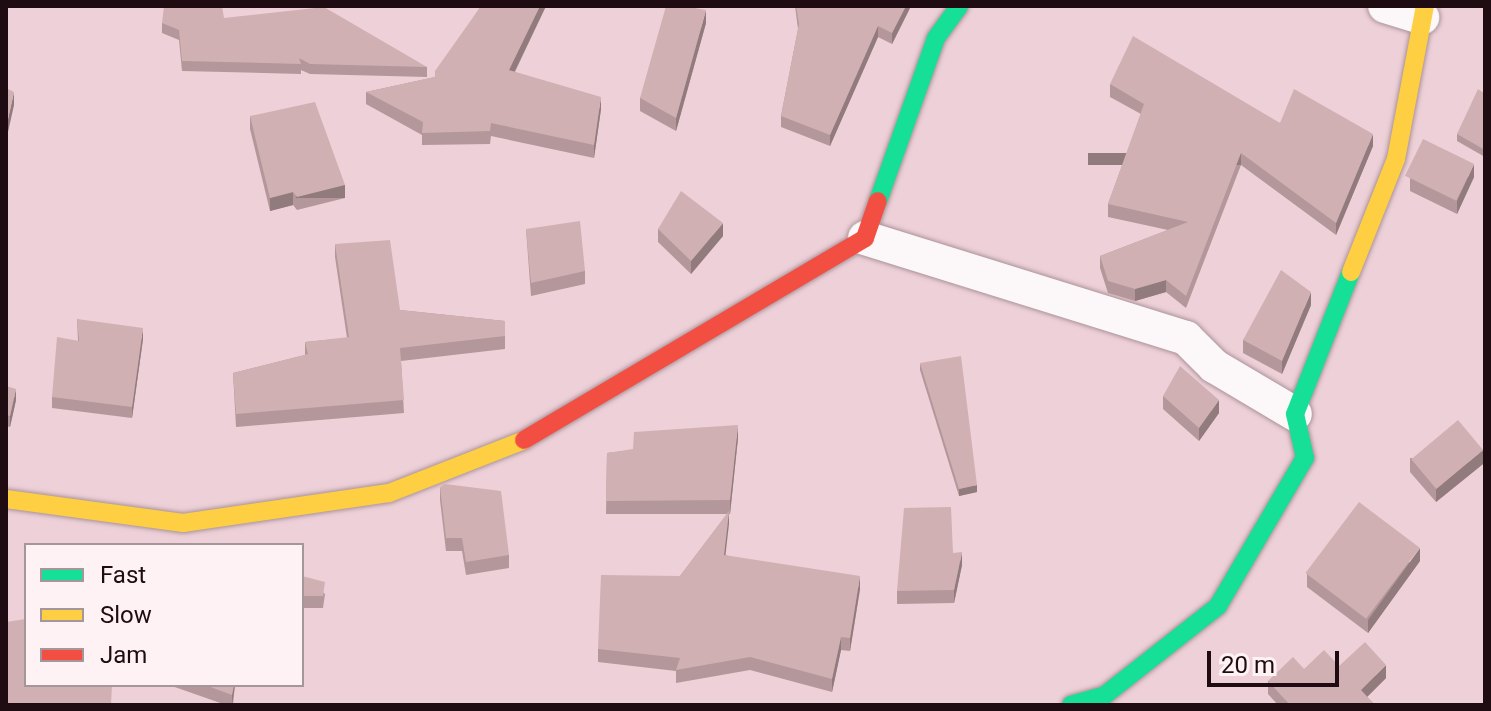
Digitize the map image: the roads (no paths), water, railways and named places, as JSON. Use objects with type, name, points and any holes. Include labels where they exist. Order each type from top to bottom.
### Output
[{"type":"street","points":[[6,499],[183,523],[389,493],[538,434],[865,238],[936,38],[959,6]]},
{"type":"street","points":[[1071,705],[1105,695],[1218,606],[1305,458],[1295,414],[1396,159],[1424,11],[1385,6]]},
{"type":"street","points":[[865,238],[1186,338],[1214,366],[1295,414]]}]
